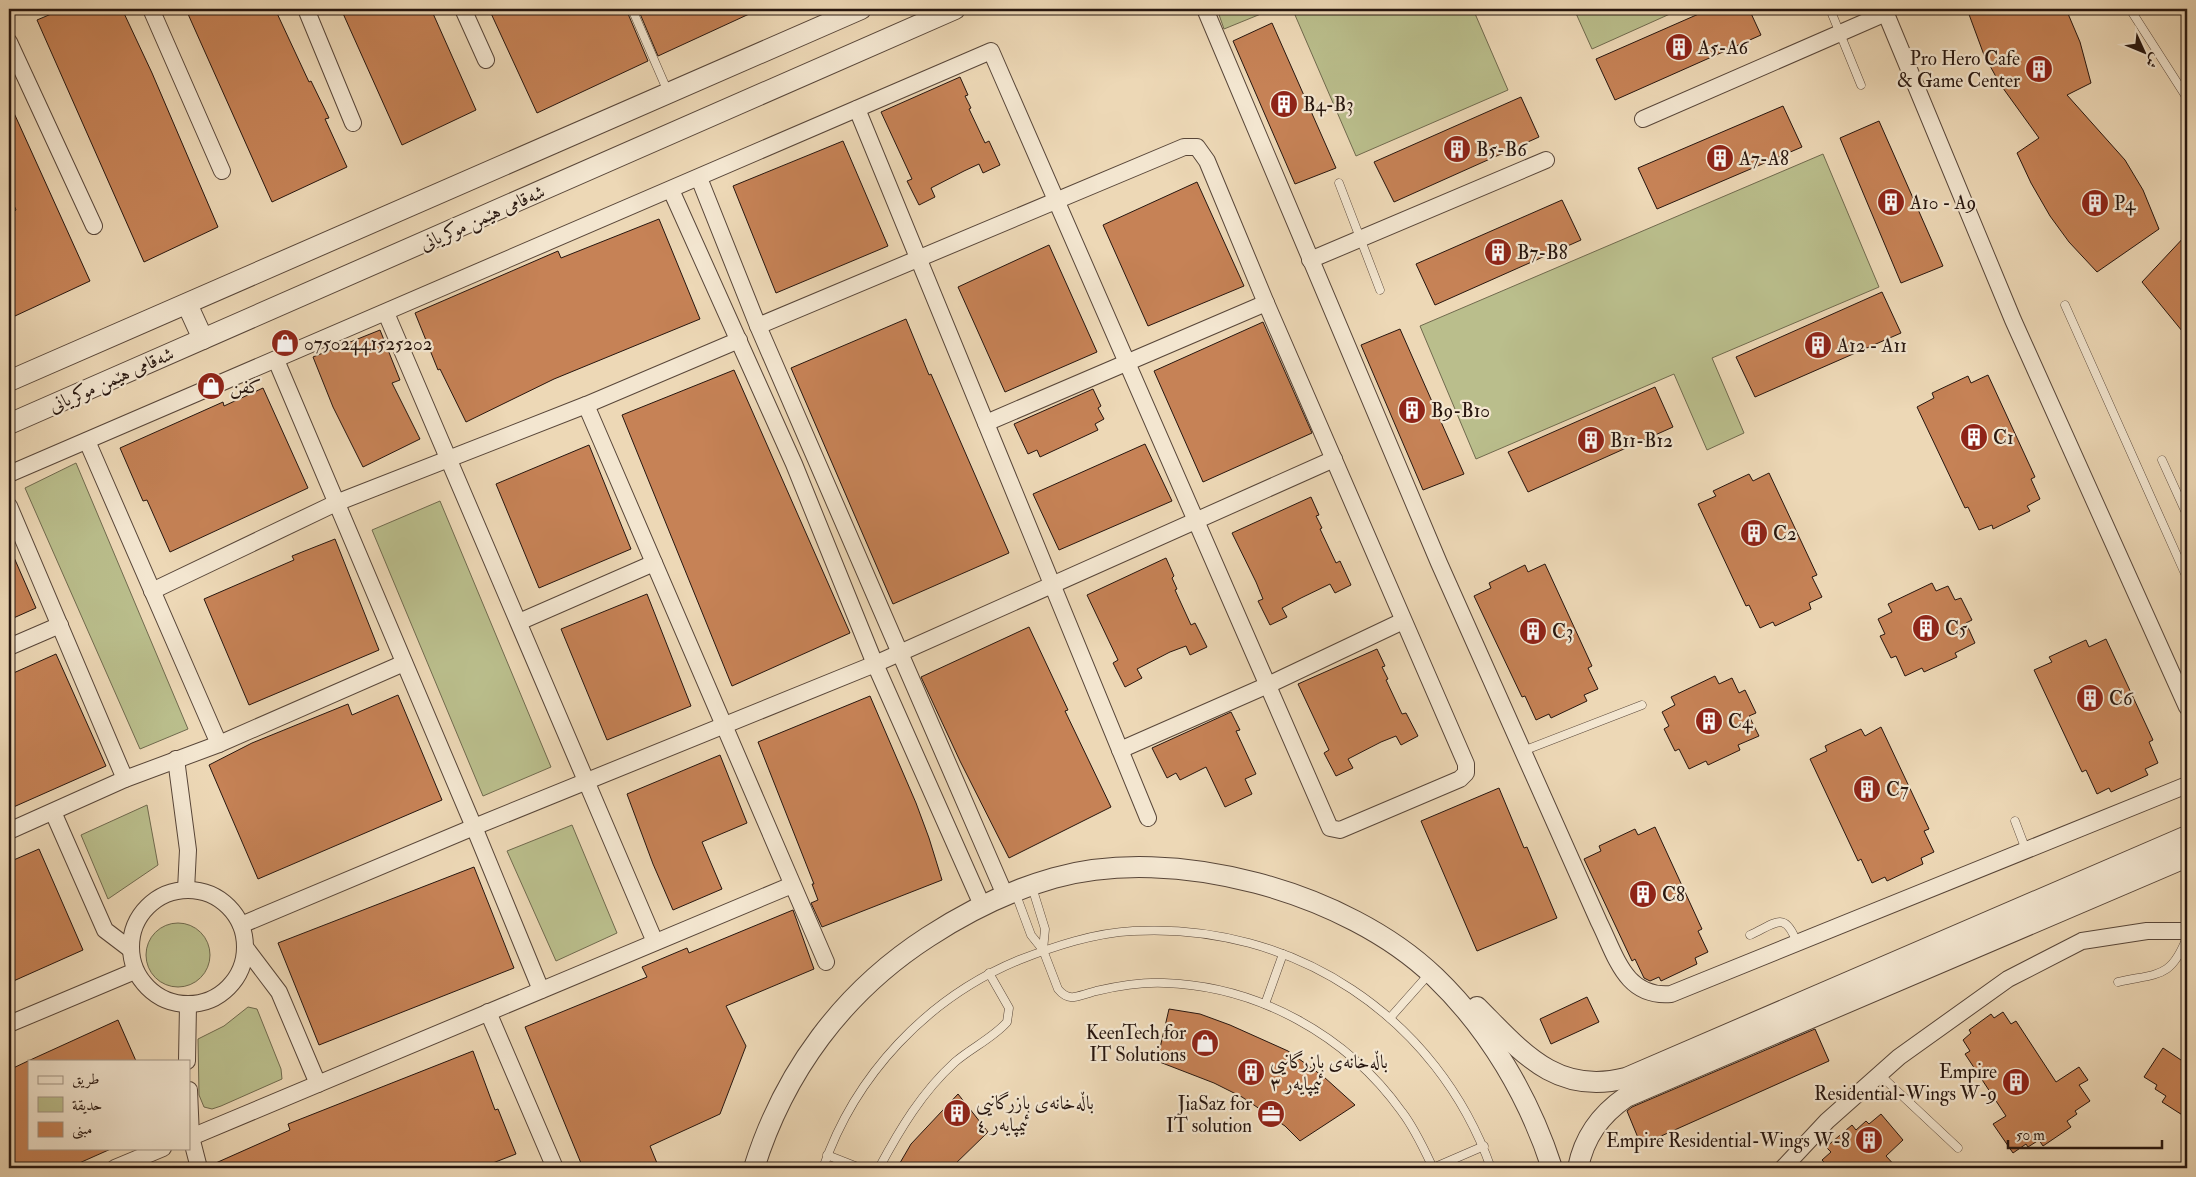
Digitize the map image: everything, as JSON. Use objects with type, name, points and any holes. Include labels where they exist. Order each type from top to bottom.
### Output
[{"type":"street","points":[[151,9],[222,171]]},
{"type":"street","points":[[306,9],[353,123]]},
{"type":"street","points":[[463,9],[486,60]]},
{"type":"street","name":"شەقامی هێمن موکریانی","points":[[9,424],[955,9]]},
{"type":"street","points":[[1205,9],[1439,563],[1599,922],[1625,976],[1634,985],[1656,995],[1671,994],[2187,785]]},
{"type":"street","name":"شەقامی هێمن موکریانی","points":[[9,381],[857,10]]},
{"type":"street","points":[[1643,119],[1885,11],[2013,320],[2187,707]]},
{"type":"street","points":[[9,42],[94,226]]},
{"type":"street","points":[[9,474],[990,51],[1057,200],[1128,362],[1330,828],[1340,830],[1460,779],[1466,773],[1466,764],[1266,303],[1207,161],[1197,147],[1184,147],[1057,200],[918,258],[758,326]]},
{"type":"street","points":[[857,109],[1148,818]]},
{"type":"street","points":[[1310,260],[1546,160]]},
{"type":"street","points":[[699,178],[758,326],[979,837],[1017,890]]},
{"type":"street","points":[[671,190],[794,464],[875,664],[982,905]]},
{"type":"street","points":[[986,423],[1266,303]]},
{"type":"street","points":[[187,304],[203,339]]},
{"type":"street","points":[[386,313],[655,942]]},
{"type":"street","points":[[152,591],[336,503],[586,405],[739,340]]},
{"type":"street","points":[[276,360],[541,990]]},
{"type":"street","points":[[586,405],[826,962]]},
{"type":"street","points":[[86,441],[219,744]]},
{"type":"street","points":[[241,925],[474,827],[875,664],[1334,459]]},
{"type":"street","points":[[9,506],[125,779]]},
{"type":"street","points":[[519,622],[654,563]]},
{"type":"street","points":[[1120,750],[1268,685],[1403,621]]},
{"type":"street","points":[[9,647],[60,625]]},
{"type":"street","points":[[9,831],[125,779],[219,744],[404,662]]},
{"type":"street","points":[[176,759],[188,850],[186,890]]},
{"type":"street","points":[[53,812],[104,930],[130,949]]},
{"type":"street","points":[[754,1168],[773,1115],[804,1058],[841,1010],[862,988],[909,950],[961,916],[1017,890],[1081,872],[1142,866],[1171,866],[1228,875],[1290,894],[1356,922],[1385,939],[1472,1002],[1513,1043],[1544,1068],[1568,1080],[1597,1083],[1612,1082],[1626,1078],[2187,836]]},
{"type":"street","points":[[956,846],[979,837]]},
{"type":"street","points":[[1578,1168],[1583,1149],[1592,1130],[1613,1106],[1640,1090],[1718,1061],[2187,857]]},
{"type":"street","points":[[199,1168],[190,1137],[792,885]]},
{"type":"street","points":[[186,890],[203,892],[219,899],[232,910],[241,925],[245,947],[242,964],[234,981],[222,993],[206,1002],[188,1005],[172,1003],[156,996],[144,985],[135,971],[130,949],[133,931],[140,915],[153,902],[169,893],[186,890]]},
{"type":"street","points":[[1783,1168],[1827,1121],[1899,1057],[2008,979],[2082,941],[2147,931],[2187,931]]},
{"type":"street","points":[[245,947],[279,992],[318,1084]]},
{"type":"street","points":[[9,1024],[135,971]]},
{"type":"street","points":[[1432,974],[1460,1002],[1503,1062],[1521,1094],[1552,1168]]},
{"type":"street","points":[[187,1060],[188,1005]]},
{"type":"street","points":[[488,1012],[551,1167]]},
{"type":"street","points":[[115,1168],[158,1150]]},
{"type":"lane","points":[[632,9],[669,93]]},
{"type":"lane","points":[[1830,9],[1860,85]]},
{"type":"lane","points":[[2130,9],[2187,98]]},
{"type":"lane","points":[[1339,183],[1380,290]]},
{"type":"lane","points":[[2065,305],[2185,564],[2187,578]]},
{"type":"lane","points":[[2162,460],[2187,515]]},
{"type":"lane","points":[[1523,751],[1642,704]]},
{"type":"lane","points":[[2015,821],[2026,850]]},
{"type":"lane","points":[[1017,890],[1045,929],[1043,950]]},
{"type":"lane","points":[[1017,890],[1031,935],[1043,950],[1058,989],[1067,996],[1074,997],[1134,983],[1164,983],[1222,991],[1264,1004],[1310,1026],[1361,1064],[1383,1087],[1402,1112],[1419,1139],[1433,1168],[1484,1146]]},
{"type":"lane","points":[[1750,935],[1780,921],[1787,923],[1791,927],[1797,943]]},
{"type":"lane","points":[[822,1168],[852,1105],[872,1074],[923,1018],[958,992],[989,972],[1043,950],[1100,935],[1131,931],[1165,930],[1199,932],[1232,938],[1283,954],[1327,974],[1356,991],[1390,1018],[1431,1060],[1469,1116],[1484,1146],[1491,1168]]},
{"type":"lane","points":[[2118,982],[2162,973],[2172,967],[2180,957],[2187,938]]},
{"type":"lane","points":[[1264,1004],[1283,954]]},
{"type":"lane","points":[[879,1168],[899,1132],[936,1081],[956,1062],[1006,1022],[1008,1008],[989,972]]},
{"type":"lane","points":[[1390,1018],[1432,974]]},
{"type":"lane","points":[[1879,1074],[1958,1148]]},
{"type":"lane","points":[[827,1155],[860,1168]]},
{"type":"green space","points":[[1217,9],[1273,9],[1224,29]]},
{"type":"green space","points":[[1309,9],[1473,9],[1508,90],[1356,156],[1295,15]]},
{"type":"green space","points":[[1574,9],[1681,9],[1592,49]]},
{"type":"green space","points":[[1823,154],[1879,287],[1712,358],[1744,433],[1707,450],[1674,374],[1476,459],[1420,326]]},
{"type":"green space","points":[[76,463],[188,729],[140,749],[25,488]]},
{"type":"green space","points":[[440,501],[551,767],[483,796],[372,530]]},
{"type":"green space","points":[[147,805],[158,865],[108,899],[81,835]]},
{"type":"green space","points":[[572,825],[617,933],[556,961],[507,851]]},
{"type":"green space","points":[[172,923],[184,923],[201,932],[208,943],[210,955],[208,967],[201,978],[184,987],[172,987],[160,982],[151,973],[146,961],[146,949],[151,937],[160,928]]},
{"type":"green space","points":[[248,1007],[257,1009],[281,1069],[282,1079],[221,1106],[212,1109],[204,1107],[199,1095],[198,1039],[224,1026]]},
{"type":"building","points":[[63,9],[122,9],[152,73],[218,227],[144,262],[37,20]]},
{"type":"building","points":[[199,9],[275,9],[309,82],[311,81],[329,118],[325,119],[347,167],[272,202],[188,14]]},
{"type":"building","points":[[341,9],[431,9],[476,110],[402,145]]},
{"type":"building","points":[[489,9],[626,9],[648,61],[537,113]]},
{"type":"building","points":[[638,9],[760,9],[658,56]]},
{"type":"building","name":"A5-A6","points":[[1710,9],[1749,9],[1761,35],[1615,100],[1596,59]]},
{"type":"building","points":[[1967,9],[2066,9],[2080,42],[2091,83],[2067,95],[2125,160],[2143,190],[2159,229],[2097,272],[2069,242],[2050,216],[2031,183],[2017,153],[2039,138],[2000,84],[1984,55]]},
{"type":"building","name":"B4-B3","points":[[1272,23],[1336,168],[1295,184],[1233,41]]},
{"type":"building","points":[[960,77],[968,95],[965,96],[971,108],[969,109],[985,143],[989,141],[1000,165],[983,173],[979,164],[964,171],[931,188],[935,197],[919,205],[907,181],[912,179],[881,112]]},
{"type":"building","name":"B5-B6","points":[[1521,97],[1539,137],[1394,202],[1374,162]]},
{"type":"building","points":[[9,102],[90,281],[15,316],[9,303],[9,214],[16,210],[9,194]]},
{"type":"building","name":"A7-A8","points":[[1783,106],[1802,147],[1657,209],[1638,168]]},
{"type":"building","name":"A10 - A9","points":[[1879,121],[1943,266],[1901,283],[1840,138]]},
{"type":"building","points":[[843,141],[888,246],[776,293],[733,186]]},
{"type":"building","points":[[1197,182],[1244,286],[1148,326],[1103,225]]},
{"type":"building","name":"B7-B8","points":[[1562,200],[1581,240],[1435,305],[1416,264]]},
{"type":"building","points":[[659,219],[700,319],[554,379],[466,422],[440,369],[438,370],[415,313],[558,251],[561,258]]},
{"type":"building","points":[[2187,234],[2187,337],[2142,282]]},
{"type":"building","points":[[1049,245],[1097,352],[1005,392],[958,287]]},
{"type":"building","name":"A12 - A11","points":[[1882,292],[1901,333],[1755,397],[1736,357]]},
{"type":"building","points":[[906,319],[929,375],[931,374],[1009,553],[893,604],[791,368]]},
{"type":"building","points":[[1263,322],[1312,433],[1203,482],[1154,371]]},
{"type":"building","name":"B9-B10","points":[[1400,329],[1464,474],[1423,490],[1361,345]]},
{"type":"building","points":[[380,330],[400,380],[392,383],[420,439],[363,467],[333,407],[313,357]]},
{"type":"building","points":[[734,370],[850,633],[732,686],[622,415]]},
{"type":"building","name":"C1","points":[[1988,375],[2035,477],[2031,479],[2040,499],[2027,506],[2030,511],[1993,529],[1992,525],[1979,530],[1968,507],[1965,508],[1917,407],[1934,398],[1932,393],[1968,376],[1971,383]]},
{"type":"building","name":"B11-B12","points":[[1655,387],[1673,427],[1528,492],[1508,452]]},
{"type":"building","points":[[263,388],[308,488],[170,552],[147,500],[143,501],[120,448],[223,402],[224,406]]},
{"type":"building","points":[[1093,389],[1101,406],[1098,408],[1104,419],[1095,424],[1098,430],[1040,457],[1037,450],[1028,454],[1014,424]]},
{"type":"building","points":[[1145,444],[1172,501],[1059,550],[1033,494]]},
{"type":"building","points":[[589,445],[631,549],[539,588],[496,484]]},
{"type":"building","name":"C2","points":[[1769,473],[1817,575],[1812,577],[1822,597],[1809,603],[1811,609],[1775,626],[1773,622],[1760,628],[1749,605],[1746,606],[1698,504],[1716,496],[1713,491],[1749,474],[1753,481]]},
{"type":"building","points":[[1311,497],[1319,515],[1316,516],[1322,528],[1320,529],[1336,563],[1340,561],[1351,585],[1335,593],[1330,584],[1301,598],[1282,608],[1287,617],[1270,625],[1258,601],[1263,599],[1256,582],[1232,533]]},
{"type":"building","points":[[335,539],[379,650],[249,705],[204,599],[294,560],[292,556]]},
{"type":"building","points":[[9,546],[36,608],[9,620]]},
{"type":"building","points":[[1166,558],[1174,576],[1172,578],[1177,589],[1175,590],[1191,625],[1195,623],[1207,647],[1190,655],[1186,646],[1170,652],[1137,669],[1142,678],[1125,687],[1113,663],[1118,660],[1087,595]]},
{"type":"building","name":"C3","points":[[1545,564],[1592,666],[1588,668],[1598,689],[1584,695],[1587,701],[1551,718],[1549,714],[1536,720],[1525,696],[1522,697],[1474,596],[1491,588],[1489,583],[1525,565],[1528,572]]},
{"type":"building","name":"C5","points":[[1932,583],[1936,591],[1948,586],[1955,600],[1961,598],[1972,620],[1966,623],[1975,643],[1955,653],[1957,657],[1924,672],[1922,668],[1905,676],[1896,656],[1891,658],[1880,636],[1885,634],[1878,619],[1892,612],[1888,604]]},
{"type":"building","points":[[647,594],[691,706],[607,740],[561,629]]},
{"type":"building","points":[[1029,627],[1068,710],[1065,711],[1111,807],[1009,858],[960,761],[921,677]]},
{"type":"building","name":"C6","points":[[2106,639],[2153,740],[2149,742],[2158,763],[2145,769],[2148,775],[2111,792],[2109,788],[2097,794],[2086,770],[2082,772],[2034,670],[2052,662],[2049,657],[2086,640],[2089,647]]},
{"type":"building","points":[[1377,649],[1385,666],[1382,667],[1388,679],[1386,680],[1402,714],[1406,713],[1418,736],[1401,745],[1396,736],[1381,742],[1348,759],[1353,768],[1336,776],[1324,753],[1329,750],[1298,684]]},
{"type":"building","points":[[56,654],[106,766],[9,809],[9,675]]},
{"type":"building","name":"C4","points":[[1715,676],[1719,684],[1732,678],[1739,693],[1745,690],[1756,713],[1749,716],[1759,736],[1738,745],[1740,750],[1708,765],[1706,761],[1689,769],[1679,749],[1675,751],[1664,729],[1669,726],[1662,712],[1675,705],[1671,697]]},
{"type":"building","points":[[398,695],[442,800],[258,879],[209,765],[252,743],[348,704],[352,715]]},
{"type":"building","points":[[870,696],[916,803],[942,880],[822,927],[811,903],[818,900],[812,884],[814,884],[758,742]]},
{"type":"building","points":[[1231,712],[1240,730],[1236,731],[1256,774],[1245,779],[1252,794],[1225,807],[1206,767],[1180,780],[1176,773],[1167,778],[1152,748]]},
{"type":"building","name":"C7","points":[[1881,727],[1929,829],[1924,831],[1934,852],[1921,858],[1923,864],[1887,881],[1885,877],[1872,883],[1861,859],[1858,861],[1810,759],[1827,751],[1825,746],[1861,729],[1865,736]]},
{"type":"building","points":[[720,755],[747,823],[702,842],[722,889],[673,910],[653,864],[627,794]]},
{"type":"building","points":[[1499,788],[1524,848],[1527,847],[1557,918],[1477,951],[1421,821]]},
{"type":"building","name":"C8","points":[[1655,827],[1702,929],[1698,931],[1708,952],[1695,958],[1697,964],[1661,981],[1659,977],[1650,981],[1644,978],[1635,959],[1632,961],[1584,859],[1601,851],[1599,846],[1635,829],[1638,835]]},
{"type":"building","points":[[39,849],[83,950],[9,983],[9,862]]},
{"type":"building","points":[[474,867],[514,968],[319,1045],[278,943]]},
{"type":"building","points":[[793,910],[814,969],[726,1006],[746,1046],[720,1114],[650,1146],[659,1168],[583,1168],[525,1027],[647,977],[642,967],[687,948],[689,953]]},
{"type":"building","points":[[1587,997],[1599,1022],[1551,1044],[1540,1019]]},
{"type":"building","name":"باڵەخانەی بازرگانیی ئیمپایەر ٣","points":[[1169,1009],[1200,1014],[1288,1051],[1324,1077],[1355,1105],[1300,1141],[1285,1126],[1242,1097],[1214,1083],[1157,1061]]},
{"type":"building","name":"Empire Residential-Wings W-9","points":[[2003,1012],[2011,1024],[2016,1021],[2056,1082],[2079,1067],[2088,1080],[2079,1085],[2090,1101],[2075,1111],[2077,1114],[2067,1121],[2071,1127],[2043,1146],[2039,1140],[2028,1147],[2026,1144],[2013,1153],[1993,1124],[2006,1116],[1965,1054],[1970,1051],[1963,1040],[1971,1033],[1969,1030],[1991,1014],[1994,1018]]},
{"type":"building","points":[[118,1020],[136,1060],[31,1060]]},
{"type":"building","points":[[1815,1029],[1829,1061],[1641,1145],[1627,1111],[1632,1107]]},
{"type":"building","points":[[2163,1048],[2187,1064],[2187,1118],[2162,1102],[2166,1096],[2155,1089],[2157,1085],[2144,1077]]},
{"type":"building","points":[[473,1051],[495,1110],[498,1109],[516,1154],[480,1168],[209,1168],[209,1166],[290,1130],[288,1124]]},
{"type":"building","points":[[28,1061],[28,1150],[108,1150],[68,1168],[9,1168],[9,1070]]},
{"type":"building","name":"باڵەخانەی بازرگانیی ئیمپایەر ٤","points":[[958,1094],[988,1132],[951,1168],[897,1168],[911,1144]]},
{"type":"building","name":"Empire Residential-Wings W-8","points":[[1881,1114],[1903,1140],[1886,1156],[1897,1168],[1829,1168],[1822,1160],[1831,1152],[1826,1147],[1852,1125],[1856,1130],[1866,1121],[1869,1124]]},
{"type":"place","name":"A5-A6","points":[[1679,47]]},
{"type":"place","name":"Pro Hero Cafe & Game Center","points":[[2039,69]]},
{"type":"place","name":"B4-B3","points":[[1284,104]]},
{"type":"place","name":"B5-B6","points":[[1457,149]]},
{"type":"place","name":"A7-A8","points":[[1720,158]]},
{"type":"place","name":"A10 - A9","points":[[1891,202]]},
{"type":"place","name":"P4","points":[[2095,203]]},
{"type":"place","name":"B7-B8","points":[[1498,252]]},
{"type":"place","name":"07502441525202","points":[[285,343]]},
{"type":"place","name":"A12 - A11","points":[[1818,345]]},
{"type":"place","name":"كفن","points":[[211,386]]},
{"type":"place","name":"B9-B10","points":[[1412,410]]},
{"type":"place","name":"C1","points":[[1974,437]]},
{"type":"place","name":"B11-B12","points":[[1591,440]]},
{"type":"place","name":"C2","points":[[1754,533]]},
{"type":"place","name":"C5","points":[[1926,628]]},
{"type":"place","name":"C3","points":[[1533,631]]},
{"type":"place","name":"C6","points":[[2090,698]]},
{"type":"place","name":"C4","points":[[1709,721]]},
{"type":"place","name":"C7","points":[[1867,789]]},
{"type":"place","name":"C8","points":[[1643,894]]},
{"type":"place","name":"KeenTech for IT Solutions","points":[[1205,1043]]},
{"type":"place","name":"باڵەخانەی بازرگانیی ئیمپایەر ٣","points":[[1251,1072]]},
{"type":"place","name":"Empire Residential-Wings W-9","points":[[2016,1082]]},
{"type":"place","name":"باڵەخانەی بازرگانیی ئیمپایەر ٤","points":[[957,1113]]},
{"type":"place","name":"JiaSaz for IT solution","points":[[1271,1114]]},
{"type":"place","name":"Empire Residential-Wings W-8","points":[[1869,1140]]}]
